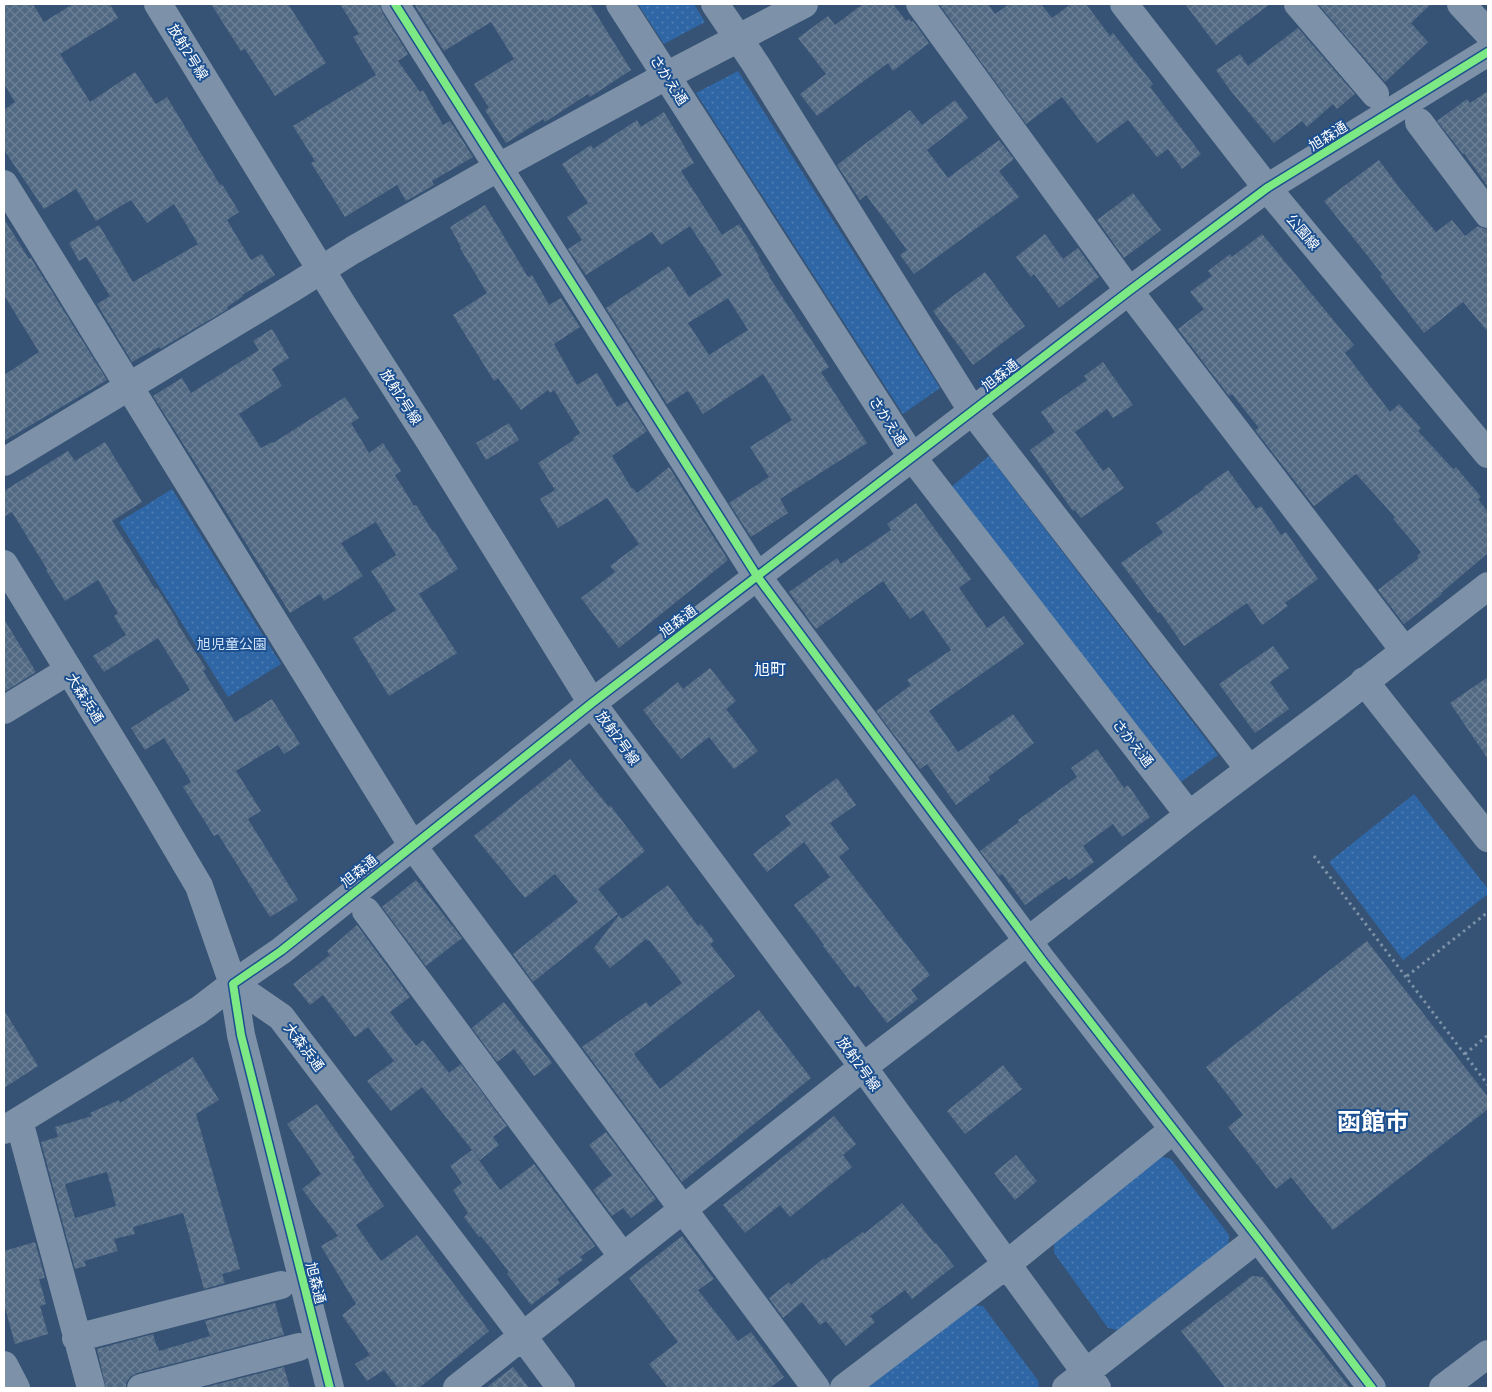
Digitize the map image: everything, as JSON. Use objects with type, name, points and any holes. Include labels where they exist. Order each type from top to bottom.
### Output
[{"type":"street","name":"放射2号線","points":[[158,4],[321,269],[592,702],[1007,1264],[1083,1383]]},
{"type":"street","points":[[395,4],[758,576],[1028,941],[1372,1388]]},
{"type":"street","name":"さかえ通","points":[[620,4],[912,457],[1189,815]]},
{"type":"street","points":[[715,4],[973,412],[1249,769]]},
{"type":"street","points":[[4,462],[321,269],[499,167],[666,76],[804,4]]},
{"type":"street","points":[[920,4],[1129,291],[1404,650]]},
{"type":"street","name":"公園線","points":[[1124,4],[1267,188],[1488,454]]},
{"type":"street","points":[[1298,4],[1375,94]]},
{"type":"street","points":[[1461,4],[1488,33]]},
{"type":"street","name":"旭森通","points":[[330,1388],[241,1035],[233,984],[281,951],[592,702],[1129,291],[1267,188],[1488,52]]},
{"type":"street","points":[[1419,122],[1488,214]]},
{"type":"street","points":[[4,184],[412,845],[816,1388]]},
{"type":"street","name":"大森浜通","points":[[4,564],[199,886],[233,984],[281,1017],[561,1388]]},
{"type":"street","points":[[457,1388],[524,1337],[862,1067],[1488,586]]},
{"type":"street","points":[[4,710],[68,671]]},
{"type":"street","points":[[1364,681],[1488,838]]},
{"type":"street","points":[[366,911],[623,1257]]},
{"type":"street","points":[[91,1388],[11,1126],[198,1010],[233,984]]},
{"type":"street","points":[[844,1388],[1007,1264],[1173,1130]]},
{"type":"street","points":[[1083,1383],[1258,1238]]},
{"type":"street","points":[[76,1338],[281,1285]]},
{"type":"street","points":[[141,1388],[299,1347]]},
{"type":"street","points":[[1443,1388],[1488,1354]]},
{"type":"street","points":[[4,1365],[16,1388]]},
{"type":"path","points":[[1314,856],[1488,1084]]},
{"type":"path","points":[[1407,976],[1488,912]]},
{"type":"path","points":[[1465,1054],[1488,1035]]},
{"type":"green space","points":[[638,4],[694,4],[705,22],[664,44]]},
{"type":"green space","points":[[738,71],[940,388],[903,414],[696,93]]},
{"type":"green space","points":[[989,456],[1218,755],[1181,782],[951,487]]},
{"type":"green space","name":"旭児童公園","points":[[172,489],[281,664],[228,697],[119,522]]},
{"type":"green space","points":[[1414,794],[1488,889],[1488,894],[1403,960],[1329,862]]},
{"type":"green space","points":[[1158,1156],[1171,1159],[1229,1235],[1228,1247],[1122,1331],[1108,1328],[1054,1253],[1054,1241]]},
{"type":"green space","points":[[971,1305],[983,1306],[1039,1382],[1038,1388],[867,1388]]},
{"type":"building","points":[[4,4],[33,4],[44,22],[73,4],[110,4],[118,18],[60,54],[90,102],[135,72],[156,104],[167,97],[220,185],[222,184],[239,212],[227,220],[251,260],[262,254],[275,275],[242,295],[227,307],[228,309],[160,349],[159,347],[132,362],[97,304],[110,296],[86,257],[79,261],[69,243],[99,225],[133,282],[198,244],[174,204],[147,223],[131,200],[96,221],[76,189],[44,209],[4,150],[4,110],[15,102],[4,84]]},
{"type":"building","points":[[211,4],[288,4],[326,63],[275,96],[245,49],[241,51]]},
{"type":"building","points":[[340,4],[380,4],[382,12],[408,54],[398,61],[420,92],[423,90],[443,125],[450,121],[473,157],[432,181],[434,185],[406,201],[397,185],[345,217],[311,163],[315,161],[293,126],[376,75],[353,37],[359,34]]},
{"type":"building","points":[[419,4],[590,4],[631,70],[590,97],[588,94],[545,122],[543,119],[506,143],[485,110],[489,108],[474,84],[514,59],[491,22],[444,51],[415,6]]},
{"type":"building","points":[[863,4],[893,4],[906,21],[909,19],[911,22],[913,21],[929,43],[893,71],[888,63],[817,116],[800,94],[826,74],[798,38],[828,16],[835,25]]},
{"type":"building","points":[[939,4],[988,4],[995,14],[1009,4],[1041,4],[1052,18],[1071,4],[1086,4],[1110,36],[1113,33],[1153,84],[1150,87],[1201,154],[1182,169],[1168,149],[1157,157],[1128,120],[1097,143],[1062,97],[1026,124]]},
{"type":"building","points":[[1185,4],[1270,4],[1216,45]]},
{"type":"building","points":[[1318,4],[1431,4],[1411,23],[1428,42],[1385,82]]},
{"type":"building","points":[[1298,28],[1355,94],[1337,109],[1333,104],[1307,127],[1302,121],[1274,143],[1216,70],[1240,54],[1248,66]]},
{"type":"building","points":[[1488,91],[1488,187],[1464,153],[1437,121],[1467,99],[1470,103]]},
{"type":"building","points":[[955,100],[968,118],[927,150],[948,178],[999,140],[1014,159],[999,171],[1019,197],[914,274],[900,255],[907,250],[866,195],[860,200],[837,165],[910,110],[922,125]]},
{"type":"building","points":[[664,112],[694,163],[681,171],[722,235],[739,224],[759,256],[769,277],[829,367],[821,372],[867,443],[780,499],[788,513],[751,537],[729,503],[769,477],[750,447],[792,420],[763,374],[703,414],[688,391],[667,404],[606,308],[669,266],[689,297],[722,275],[690,226],[661,245],[652,232],[586,275],[568,249],[582,240],[567,217],[588,203],[562,164],[591,145],[593,149],[637,120],[641,127]],"holes":[[[728,298],[748,330],[709,355],[688,323]]]},
{"type":"building","points":[[1379,160],[1436,232],[1452,220],[1465,236],[1478,226],[1488,229],[1488,332],[1463,302],[1424,333],[1380,276],[1382,274],[1324,201]]},
{"type":"building","points":[[1133,193],[1161,230],[1124,258],[1097,220]]},
{"type":"building","points":[[485,205],[528,277],[532,275],[549,305],[561,298],[580,327],[554,344],[577,385],[597,373],[617,407],[627,401],[647,431],[612,456],[632,489],[637,493],[669,467],[728,560],[619,648],[581,598],[615,572],[610,566],[639,544],[607,498],[558,528],[540,499],[555,490],[538,463],[574,440],[573,438],[580,433],[554,390],[550,393],[548,390],[521,410],[498,378],[494,381],[453,315],[487,293],[460,248],[450,227]]},
{"type":"building","points":[[4,219],[29,259],[31,258],[107,380],[4,441],[4,375],[39,352],[4,295]]},
{"type":"building","points":[[1045,234],[1063,259],[1078,248],[1099,277],[1059,308],[1034,274],[1031,277],[1016,257]]},
{"type":"building","points":[[1262,234],[1354,345],[1345,353],[1390,412],[1399,404],[1421,428],[1418,431],[1453,469],[1456,467],[1481,497],[1478,499],[1488,512],[1488,553],[1442,594],[1404,624],[1378,590],[1419,558],[1417,556],[1421,552],[1393,519],[1395,517],[1356,474],[1314,506],[1255,430],[1259,428],[1232,394],[1229,396],[1178,329],[1204,309],[1190,292],[1212,276],[1208,271],[1230,254],[1232,257]]},
{"type":"building","points":[[985,272],[1025,326],[973,365],[933,311]]},
{"type":"building","points":[[272,329],[289,358],[272,369],[282,386],[239,414],[261,448],[273,443],[345,397],[359,418],[351,423],[369,453],[383,443],[401,471],[395,475],[458,569],[419,594],[457,653],[389,696],[353,638],[396,610],[371,571],[396,555],[376,522],[341,543],[363,576],[324,601],[320,594],[290,613],[153,396],[182,378],[191,393],[259,350],[253,341]]},
{"type":"building","points":[[1103,362],[1133,405],[1113,418],[1107,409],[1075,432],[1103,471],[1109,467],[1124,488],[1081,518],[1075,510],[1073,511],[1030,450],[1055,432],[1041,412],[1087,380],[1084,376]]},
{"type":"building","points":[[509,423],[519,440],[486,460],[476,443]]},
{"type":"building","points":[[105,442],[142,502],[112,521],[178,622],[206,669],[203,671],[235,722],[272,699],[300,744],[284,754],[278,745],[236,771],[261,811],[248,819],[298,900],[270,917],[218,834],[214,836],[183,787],[191,782],[164,738],[145,750],[131,728],[190,690],[158,638],[104,672],[93,656],[126,635],[114,616],[118,613],[98,580],[65,601],[12,512],[4,517],[4,491],[68,451],[75,461]]},
{"type":"building","points":[[1228,470],[1256,509],[1261,506],[1281,535],[1286,532],[1318,579],[1285,603],[1288,606],[1262,625],[1247,603],[1184,646],[1121,563],[1163,533],[1156,523]]},
{"type":"building","points":[[916,503],[971,579],[959,588],[987,628],[1004,616],[1024,644],[929,711],[958,752],[1013,714],[1034,743],[988,777],[990,780],[956,805],[927,764],[920,769],[876,711],[911,685],[907,680],[951,650],[923,610],[910,619],[883,581],[816,629],[789,592],[837,558],[841,564],[891,530],[887,524]]},
{"type":"building","points":[[4,619],[36,672],[4,692]]},
{"type":"building","points":[[1273,646],[1289,668],[1270,682],[1289,709],[1255,733],[1219,684]]},
{"type":"building","points":[[710,668],[736,701],[726,709],[758,751],[734,769],[709,737],[681,759],[643,710],[678,682],[683,689]]},
{"type":"building","points":[[1488,677],[1488,759],[1450,703]]},
{"type":"building","points":[[1097,749],[1124,788],[1128,785],[1150,817],[1122,837],[1113,824],[1083,846],[1094,862],[1069,880],[1066,876],[1025,905],[1002,874],[999,876],[980,851],[1019,822],[1018,820],[1077,777],[1071,768]]},
{"type":"building","points":[[570,759],[609,807],[610,805],[645,851],[598,889],[618,914],[533,982],[513,954],[578,902],[555,874],[525,898],[474,836]]},
{"type":"building","points":[[837,778],[856,805],[830,823],[849,849],[839,857],[930,975],[911,990],[918,999],[887,1023],[858,985],[855,988],[794,905],[830,877],[804,842],[767,872],[753,854],[791,824],[785,816]]},
{"type":"building","points":[[416,880],[462,938],[426,966],[382,907]]},
{"type":"building","points":[[668,885],[698,926],[701,924],[714,941],[710,944],[735,976],[634,1054],[660,1089],[759,1010],[811,1078],[682,1182],[582,1047],[646,1002],[650,1007],[682,983],[649,940],[646,939],[610,968],[594,948],[619,915],[622,919]]},
{"type":"building","points":[[357,925],[410,997],[390,1012],[416,1046],[423,1040],[449,1073],[461,1064],[507,1126],[493,1137],[499,1145],[480,1160],[422,1087],[391,1111],[367,1081],[394,1061],[368,1027],[355,1037],[323,995],[310,1005],[293,984],[330,955],[327,951]]},
{"type":"building","points":[[1367,941],[1488,1097],[1488,1109],[1333,1230],[1291,1177],[1276,1189],[1228,1127],[1243,1115],[1206,1067]]},
{"type":"building","points":[[504,1002],[552,1063],[534,1076],[514,1049],[497,1062],[472,1028]]},
{"type":"building","points":[[4,1010],[38,1066],[4,1088]]},
{"type":"building","points":[[193,1057],[219,1100],[196,1114],[240,1269],[222,1274],[225,1283],[204,1289],[183,1213],[133,1227],[135,1234],[114,1239],[118,1251],[84,1261],[86,1266],[75,1269],[41,1142],[58,1137],[55,1127],[92,1116],[90,1113],[119,1100],[120,1103]],"holes":[[[107,1172],[116,1206],[75,1218],[65,1184]]]},
{"type":"building","points":[[1003,1065],[1022,1089],[965,1134],[947,1111]]},
{"type":"building","points":[[317,1104],[355,1158],[353,1159],[384,1206],[356,1225],[381,1261],[417,1235],[489,1331],[419,1388],[398,1388],[384,1370],[367,1381],[355,1364],[370,1355],[342,1315],[356,1304],[321,1246],[338,1236],[302,1189],[321,1174],[287,1124]]},
{"type":"building","points":[[834,1116],[856,1144],[843,1155],[852,1167],[790,1217],[780,1205],[745,1233],[723,1205]]},
{"type":"building","points":[[606,1132],[656,1199],[631,1218],[623,1208],[612,1216],[593,1190],[612,1175],[589,1145]]},
{"type":"building","points":[[472,1150],[500,1190],[534,1164],[595,1246],[580,1257],[583,1260],[557,1279],[560,1283],[531,1305],[507,1274],[509,1272],[464,1217],[468,1213],[453,1190],[462,1183],[450,1166]]},
{"type":"building","points":[[1016,1155],[1037,1181],[1015,1200],[994,1173]]},
{"type":"building","points":[[902,1203],[954,1266],[912,1299],[905,1290],[870,1316],[875,1322],[846,1346],[826,1321],[820,1325],[802,1302],[783,1318],[769,1298],[789,1282],[791,1285],[824,1258],[825,1260],[863,1232],[864,1234]]},
{"type":"building","points":[[682,1236],[714,1279],[698,1290],[738,1341],[751,1332],[784,1377],[770,1388],[668,1388],[649,1364],[678,1342],[629,1278]]},
{"type":"building","points":[[35,1242],[45,1278],[39,1279],[46,1304],[40,1306],[48,1334],[15,1344],[4,1304],[4,1251]]},
{"type":"building","points":[[1252,1276],[1263,1277],[1350,1388],[1225,1388],[1181,1331]]},
{"type":"building","points":[[275,1303],[284,1335],[137,1373],[130,1377],[126,1383],[126,1388],[106,1388],[97,1349],[153,1334],[159,1351],[210,1336],[205,1321]]},
{"type":"building","points":[[284,1367],[290,1388],[202,1388]]},
{"type":"building","points":[[513,1367],[529,1388],[486,1388]]},
{"type":"cycle path","points":[[395,4],[757,576],[1042,960],[1372,1388]]},
{"type":"cycle path","points":[[330,1388],[241,1035],[233,984],[281,951],[592,703],[1129,291],[1267,188],[1488,52]]},
{"type":"district","name":"旭町","points":[[770,669]]},
{"type":"district","name":"函館市","points":[[1373,1121]]}]
